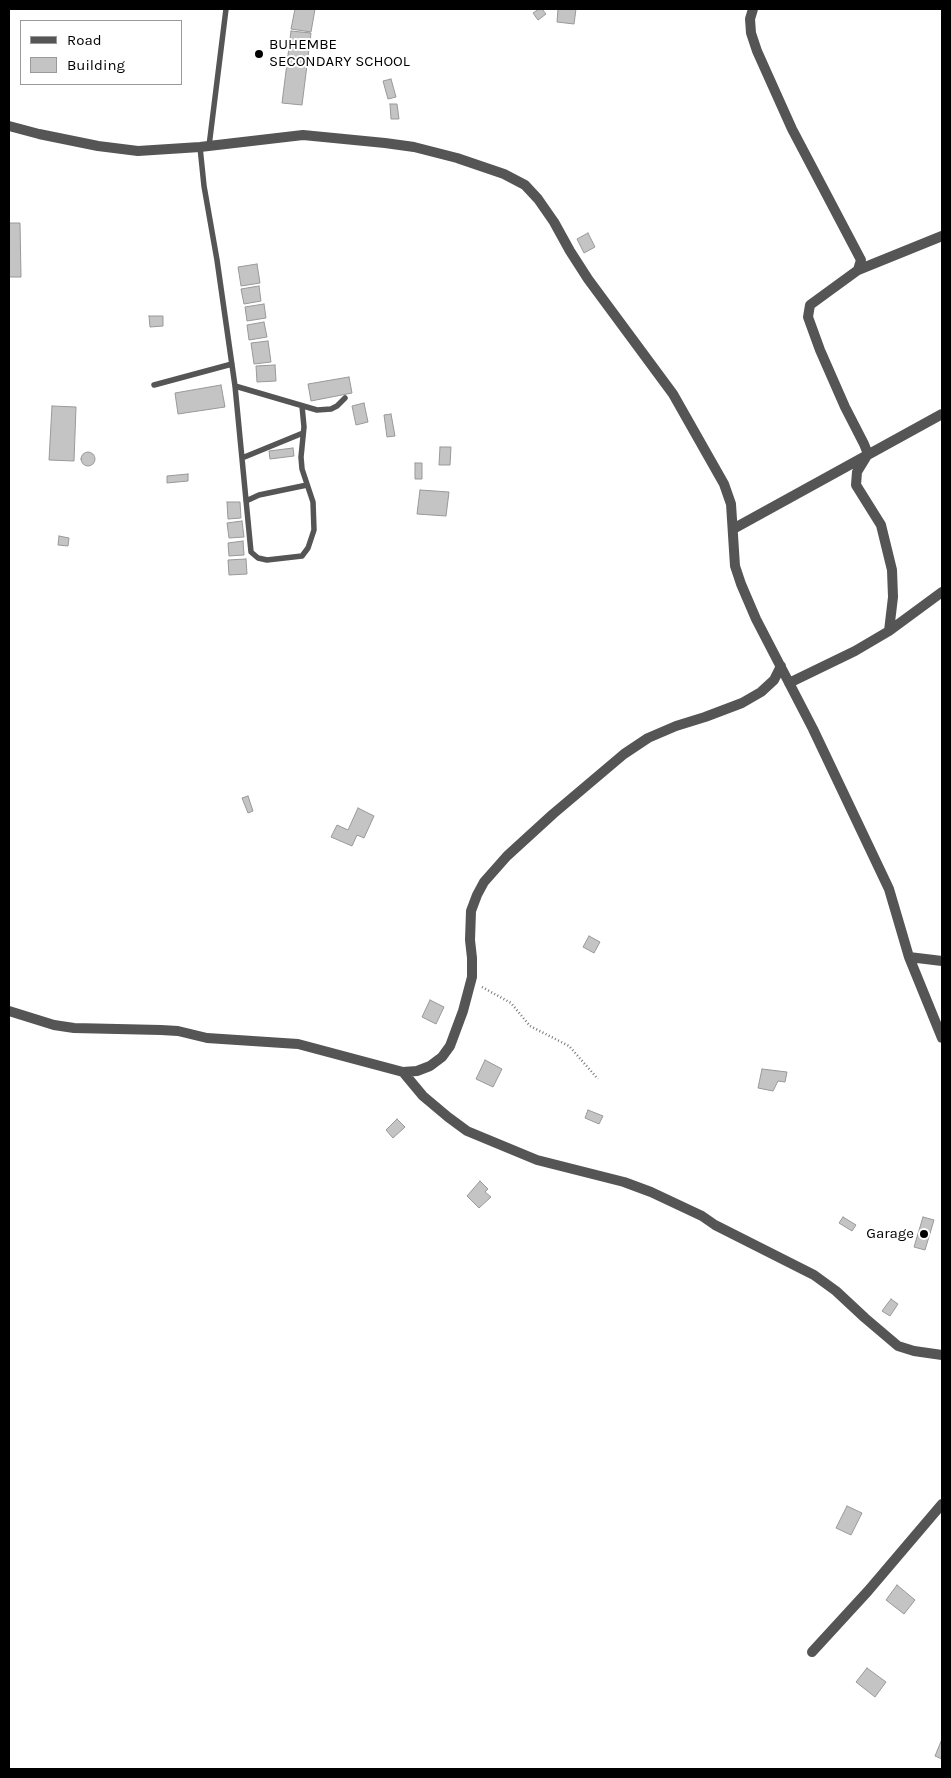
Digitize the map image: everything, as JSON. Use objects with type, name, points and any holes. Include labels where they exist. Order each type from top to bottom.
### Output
[{"type":"street","points":[[753,9],[750,19],[751,33],[756,51],[792,129],[859,255],[861,260],[858,270]]},
{"type":"street","points":[[9,126],[39,134],[138,151],[205,147],[303,135],[385,143],[414,147],[457,158],[504,174],[525,185],[538,199],[554,222],[570,252],[588,279],[673,394],[724,484],[731,504],[735,566],[741,584],[756,619],[790,683],[889,889],[909,957],[942,1038]]},
{"type":"street","points":[[868,454],[844,406],[820,350],[808,317],[810,305],[858,270],[942,236]]},
{"type":"street","points":[[733,529],[942,414]]},
{"type":"street","points":[[868,454],[857,472],[855,480],[856,485],[881,524],[892,570],[893,597],[888,631]]},
{"type":"street","points":[[790,683],[855,651],[888,631],[942,592]]},
{"type":"street","points":[[9,1011],[34,1020],[74,1028],[160,1030],[219,1039],[279,1041],[298,1044],[403,1072],[417,1071],[430,1066],[442,1057],[458,1028],[472,977],[471,911],[484,882],[507,856],[624,754],[648,738],[742,703],[761,692],[774,680],[781,666]]},
{"type":"street","points":[[909,957],[942,961]]},
{"type":"street","points":[[403,1072],[423,1096],[467,1131],[538,1160],[624,1182],[651,1192],[702,1216],[722,1229],[814,1275],[836,1291],[898,1346],[914,1351],[942,1355]]},
{"type":"street","points":[[812,1652],[868,1591],[942,1504]]},
{"type":"lane","points":[[226,9],[205,147],[204,186],[217,260],[235,386],[251,552],[258,558],[267,560],[302,556],[308,548],[314,530],[312,502],[302,469],[302,406]]},
{"type":"lane","points":[[154,385],[232,364]]},
{"type":"lane","points":[[235,386],[323,411],[337,406],[345,398]]},
{"type":"lane","points":[[242,458],[303,433]]},
{"type":"lane","points":[[246,501],[259,495],[307,485]]},
{"type":"path","points":[[472,977],[486,990],[515,1007],[530,1026],[569,1046],[598,1080]]},
{"type":"building","points":[[295,9],[315,9],[311,32],[291,29]]},
{"type":"building","points":[[542,9],[546,14],[538,20],[533,13]]},
{"type":"building","points":[[558,9],[576,9],[574,24],[557,22]]},
{"type":"building","points":[[291,31],[311,33],[302,105],[282,103]]},
{"type":"building","points":[[391,79],[396,97],[388,99],[383,81]]},
{"type":"building","points":[[390,104],[397,104],[399,119],[391,119]]},
{"type":"building","points":[[9,223],[20,223],[21,277],[9,277]]},
{"type":"building","points":[[588,233],[595,247],[584,253],[577,239]]},
{"type":"building","points":[[257,264],[260,283],[241,286],[238,267]]},
{"type":"building","points":[[259,286],[261,301],[244,304],[241,289]]},
{"type":"building","points":[[264,304],[266,318],[247,321],[245,307]]},
{"type":"building","points":[[149,316],[163,316],[163,326],[150,327]]},
{"type":"building","points":[[264,322],[267,337],[249,340],[247,325]]},
{"type":"building","points":[[268,341],[271,362],[254,364],[251,343]]},
{"type":"building","points":[[275,365],[276,381],[257,382],[256,366]]},
{"type":"building","points":[[349,377],[352,393],[311,401],[308,384]]},
{"type":"building","points":[[221,385],[225,407],[178,414],[175,393]]},
{"type":"building","points":[[364,403],[368,422],[356,425],[352,406]]},
{"type":"building","points":[[52,406],[76,407],[74,461],[49,460]]},
{"type":"building","points":[[391,414],[395,436],[387,437],[384,415]]},
{"type":"building","points":[[440,447],[451,447],[450,465],[439,465]]},
{"type":"building","points":[[293,448],[294,456],[270,459],[269,451]]},
{"type":"building","points":[[85,452],[91,452],[95,459],[91,466],[85,466],[81,462],[81,456]]},
{"type":"building","points":[[415,463],[422,463],[422,479],[415,479]]},
{"type":"building","points":[[188,474],[188,481],[167,483],[167,476]]},
{"type":"building","points":[[420,490],[449,492],[446,516],[417,514]]},
{"type":"building","points":[[227,502],[240,502],[241,518],[228,519]]},
{"type":"building","points":[[242,521],[244,537],[229,538],[227,523]]},
{"type":"building","points":[[59,536],[69,538],[68,546],[58,545]]},
{"type":"building","points":[[243,541],[244,555],[229,556],[228,543]]},
{"type":"building","points":[[246,559],[247,574],[229,575],[228,560]]},
{"type":"building","points":[[248,796],[253,811],[248,813],[242,798]]},
{"type":"building","points":[[358,808],[374,816],[364,838],[357,835],[352,846],[331,837],[337,825],[348,830]]},
{"type":"building","points":[[589,936],[600,942],[594,953],[583,947]]},
{"type":"building","points":[[430,1000],[444,1007],[436,1024],[422,1017]]},
{"type":"building","points":[[485,1060],[502,1069],[493,1087],[476,1079]]},
{"type":"building","points":[[762,1069],[787,1072],[785,1082],[778,1081],[773,1091],[758,1088]]},
{"type":"building","points":[[588,1110],[603,1116],[599,1124],[585,1118]]},
{"type":"building","points":[[397,1119],[405,1127],[393,1138],[386,1130]]},
{"type":"building","points":[[480,1181],[488,1189],[485,1192],[491,1197],[479,1208],[467,1196]]},
{"type":"building","points":[[843,1217],[856,1225],[852,1231],[839,1223]]},
{"type":"building","name":"Garage","points":[[923,1217],[934,1220],[925,1250],[914,1247]]},
{"type":"building","points":[[891,1299],[898,1304],[890,1316],[882,1311]]},
{"type":"building","points":[[847,1506],[862,1513],[851,1535],[836,1528]]},
{"type":"building","points":[[897,1585],[915,1600],[904,1614],[886,1600]]},
{"type":"building","points":[[867,1668],[886,1682],[875,1697],[856,1682]]},
{"type":"building","points":[[942,1739],[942,1759],[935,1756]]},
{"type":"place","name":"BUHEMBE SECONDARY SCHOOL","points":[[259,54]]},
{"type":"place","name":"Garage","points":[[924,1234]]}]
